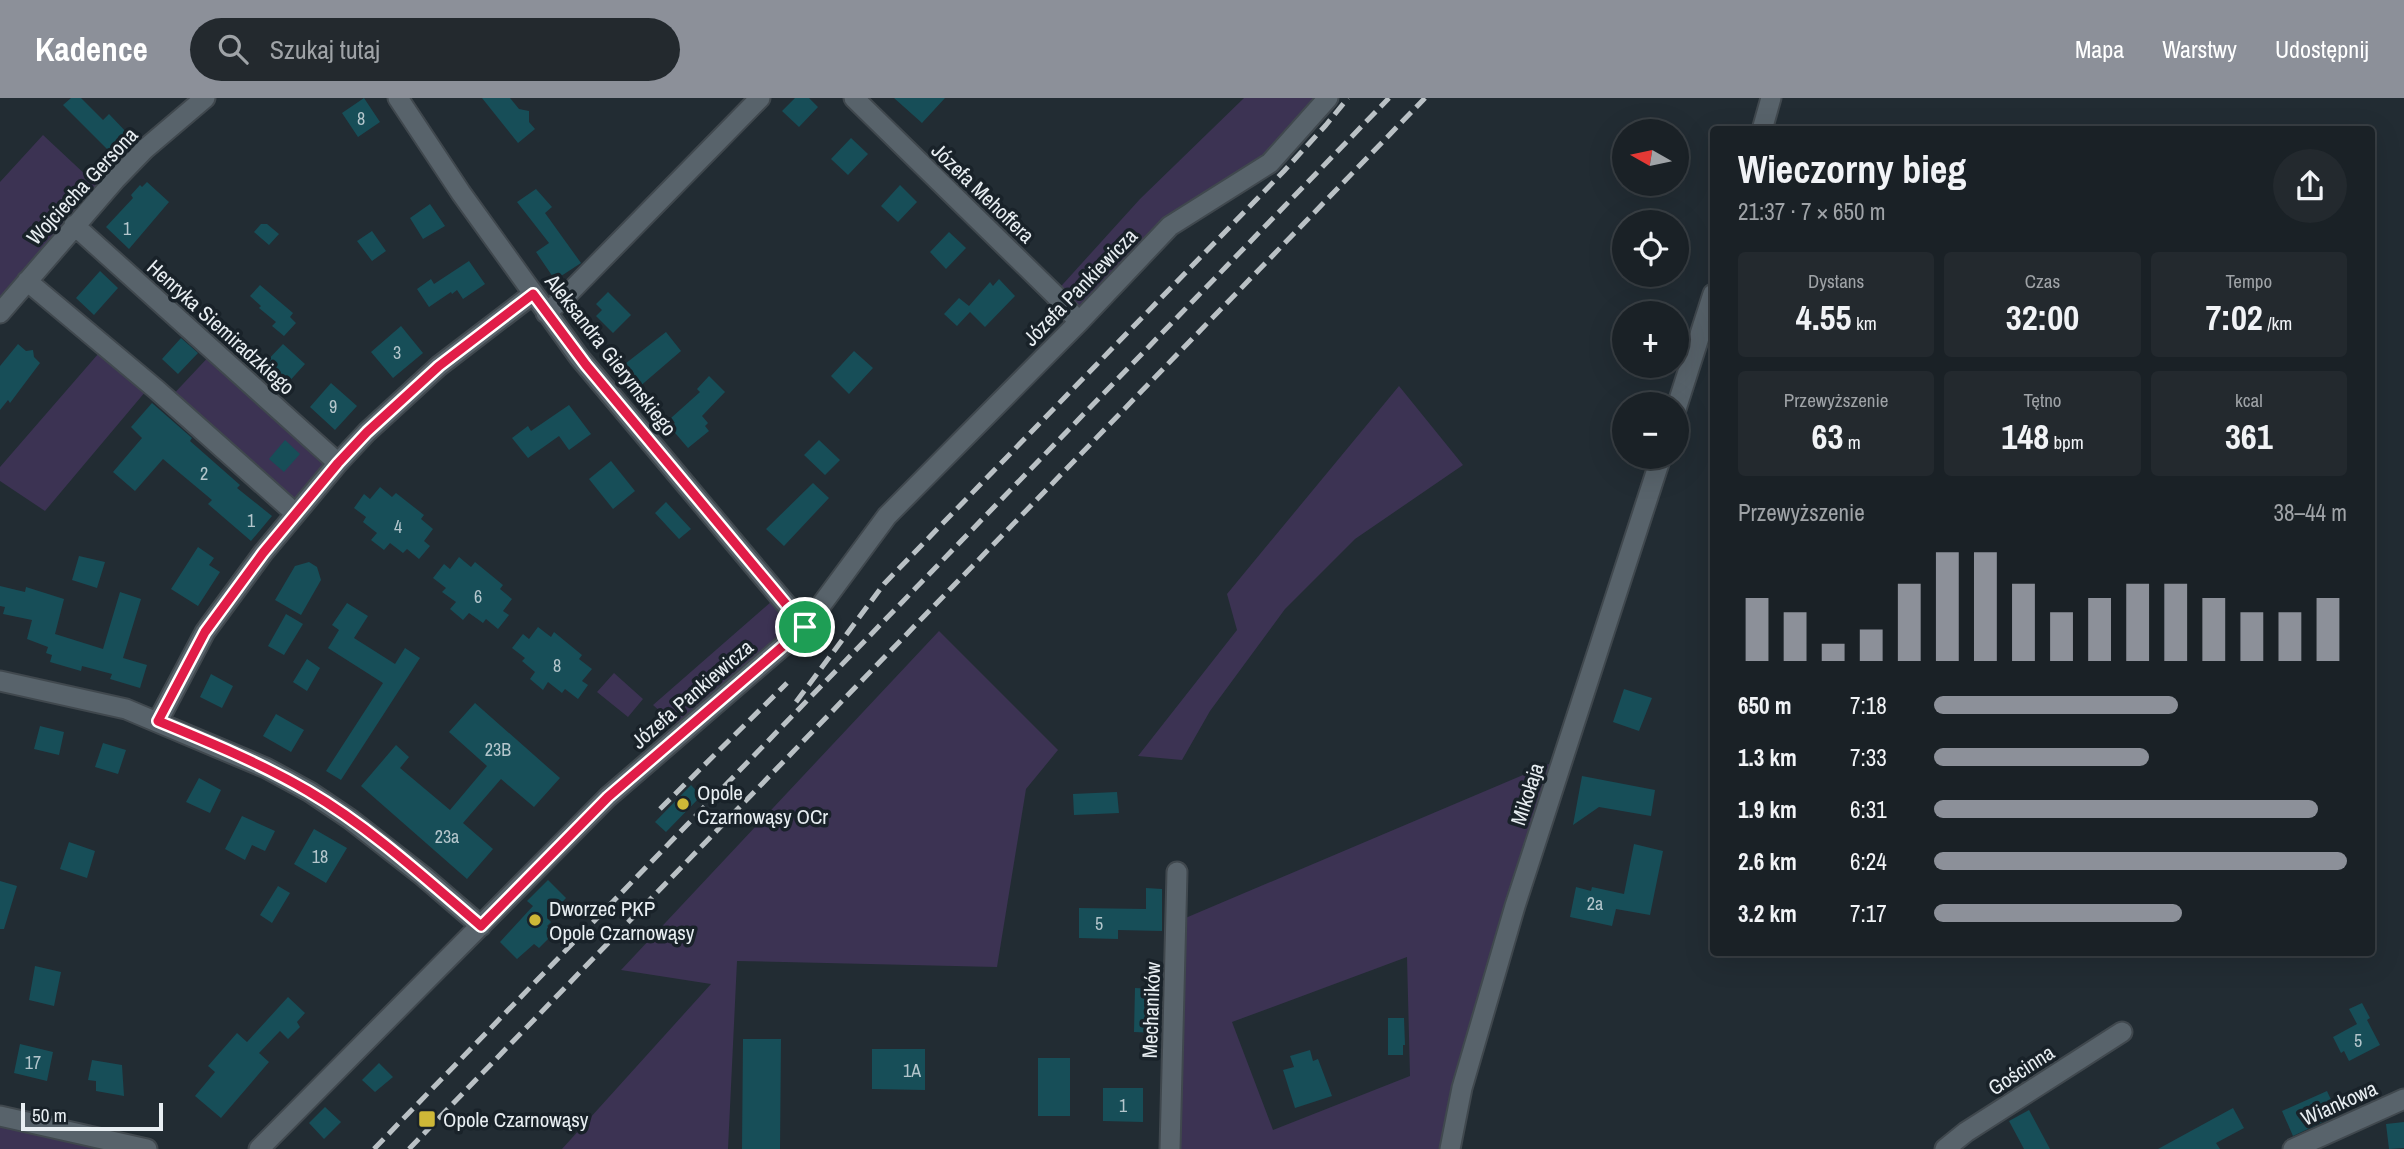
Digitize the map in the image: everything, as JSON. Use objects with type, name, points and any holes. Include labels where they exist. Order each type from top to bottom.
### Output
[{"type":"street","name":"Wojciecha Gersona","points":[[0,313],[74,225],[145,149],[205,98]]},
{"type":"street","name":"Aleksandra Gierymskiego","points":[[398,98],[546,313],[586,365],[805,627]]},
{"type":"street","points":[[546,313],[575,287],[760,98]]},
{"type":"street","name":"Józefa Mehoffera","points":[[853,98],[1054,294],[1079,322]]},
{"type":"street","name":"Józefa Pankiewicza","points":[[259,1149],[608,797],[805,627],[887,516],[1170,226],[1269,163],[1328,98]]},
{"type":"street","points":[[1763,126],[1771,98]]},
{"type":"street","name":"Henryka Siemiradzkiego","points":[[74,225],[338,463]]},
{"type":"street","points":[[27,281],[158,390],[295,513]]},
{"type":"street","points":[[158,721],[205,632],[295,513],[338,463],[367,432],[439,366],[533,294]]},
{"type":"street","points":[[1681,392],[1710,303]]},
{"type":"street","name":"Mikołaja","points":[[1450,1149],[1462,1088],[1515,906],[1657,469]]},
{"type":"street","points":[[0,681],[126,709],[266,768],[310,792],[381,842],[481,926]]},
{"type":"street","name":"Mechaników","points":[[1170,1149],[1177,872]]},
{"type":"street","name":"Gościnna","points":[[1945,1149],[1966,1132],[2122,1032]]},
{"type":"street","name":"Wiankowa","points":[[2293,1149],[2404,1099]]},
{"type":"street","points":[[0,1116],[147,1149]]},
{"type":"shaded area","points":[[1244,98],[1328,98],[1270,163],[1170,227],[1079,322],[1054,294],[1140,199]]},
{"type":"shaded area","points":[[43,135],[104,192],[0,313],[0,182]]},
{"type":"shaded area","points":[[105,346],[151,385],[45,511],[0,481],[0,467]]},
{"type":"shaded area","points":[[214,351],[338,463],[295,513],[168,400]]},
{"type":"shaded area","points":[[1399,386],[1463,465],[1355,539],[1285,609],[1210,711],[1182,760],[1138,756],[1237,630],[1227,594]]},
{"type":"shaded area","points":[[779,595],[805,627],[683,732],[653,705]]},
{"type":"shaded area","points":[[939,631],[1058,750],[1026,789],[997,967],[737,961],[728,1149],[562,1149],[711,984],[621,970]]},
{"type":"shaded area","points":[[614,673],[643,699],[628,717],[597,692]]},
{"type":"shaded area","points":[[1563,758],[1450,1149],[1170,1149],[1176,922]],"holes":[[[1407,957],[1410,1076],[1273,1130],[1232,1022]]]},
{"type":"shaded area","points":[[0,1116],[147,1149],[0,1149]]},
{"type":"building","points":[[71,98],[81,98],[103,120],[109,114],[130,136],[112,154],[63,105]]},
{"type":"building","points":[[364,98],[380,122],[358,137],[342,113]]},
{"type":"building","points":[[482,98],[510,98],[519,109],[529,111],[529,122],[535,129],[518,143]]},
{"type":"building","points":[[795,98],[809,98],[818,107],[799,127],[782,111]]},
{"type":"building","points":[[894,98],[945,98],[922,123]]},
{"type":"building","points":[[851,138],[868,154],[848,175],[831,159]]},
{"type":"building","points":[[147,182],[169,202],[129,249],[106,227],[133,198],[131,195],[140,185],[142,187]]},
{"type":"building","points":[[900,185],[917,202],[898,222],[881,206]]},
{"type":"building","points":[[536,189],[552,207],[545,213],[581,263],[555,280],[536,252],[549,243],[517,202]]},
{"type":"building","points":[[430,204],[445,226],[423,239],[410,218]]},
{"type":"building","points":[[261,224],[267,224],[279,234],[269,245],[254,232]]},
{"type":"building","points":[[372,231],[386,251],[372,261],[357,241]]},
{"type":"building","points":[[949,232],[966,248],[946,269],[930,252]]},
{"type":"building","points":[[469,261],[485,284],[463,299],[457,290],[452,294],[451,292],[429,307],[417,289],[431,279],[434,284]]},
{"type":"building","points":[[100,271],[118,288],[94,315],[76,298]]},
{"type":"building","points":[[999,279],[1015,296],[985,327],[970,312],[957,326],[944,314],[959,298],[969,306],[990,282],[993,286]]},
{"type":"building","points":[[260,285],[293,313],[290,317],[296,323],[284,336],[272,326],[276,322],[259,308],[261,306],[250,296]]},
{"type":"building","points":[[608,292],[631,315],[613,333],[596,316],[602,310],[596,304]]},
{"type":"building","points":[[401,326],[423,353],[393,378],[371,352]]},
{"type":"building","points":[[666,332],[681,351],[638,388],[621,367]]},
{"type":"building","points":[[181,338],[198,353],[178,374],[162,359]]},
{"type":"building","points":[[18,344],[26,351],[33,350],[34,357],[40,363],[10,403],[8,400],[0,410],[0,366]]},
{"type":"building","points":[[283,344],[305,364],[286,385],[263,365]]},
{"type":"building","points":[[854,351],[873,368],[849,394],[831,376]]},
{"type":"building","points":[[709,376],[725,392],[702,416],[708,423],[705,426],[709,431],[688,448],[670,427],[675,423],[671,418],[700,392],[697,389]]},
{"type":"building","points":[[331,383],[357,406],[335,430],[310,407]]},
{"type":"building","points":[[152,403],[240,485],[237,488],[272,516],[251,541],[208,504],[212,500],[163,459],[135,491],[113,472],[142,438],[131,427]]},
{"type":"building","points":[[569,405],[591,434],[569,450],[559,436],[528,458],[512,438],[528,426],[531,431]]},
{"type":"building","points":[[285,440],[300,454],[284,472],[269,459]]},
{"type":"building","points":[[819,440],[840,460],[825,475],[804,455]]},
{"type":"building","points":[[611,461],[635,491],[613,509],[589,479]]},
{"type":"building","points":[[813,483],[829,498],[784,546],[766,529]]},
{"type":"building","points":[[380,487],[392,497],[396,493],[424,515],[421,519],[433,529],[424,541],[430,546],[419,559],[407,549],[403,553],[390,543],[384,550],[371,540],[377,533],[363,522],[366,517],[354,508],[364,494],[370,499]]},
{"type":"building","points":[[666,502],[691,529],[679,539],[655,513]]},
{"type":"building","points":[[198,547],[214,558],[209,565],[220,572],[198,606],[171,589]]},
{"type":"building","points":[[79,556],[105,562],[97,588],[72,580]]},
{"type":"building","points":[[459,557],[471,567],[475,562],[503,585],[500,589],[512,599],[503,611],[509,615],[498,629],[486,619],[483,623],[469,613],[463,620],[450,609],[456,602],[442,592],[446,588],[433,578],[444,564],[450,569]]},
{"type":"building","points":[[309,562],[317,567],[321,580],[301,615],[275,600],[295,566]]},
{"type":"building","points":[[0,586],[25,592],[26,587],[64,599],[55,634],[103,649],[120,592],[141,599],[123,658],[147,665],[140,688],[110,679],[112,674],[82,666],[81,671],[50,662],[52,655],[46,653],[48,647],[27,639],[32,620],[3,614],[5,607],[0,606]]},
{"type":"building","points":[[347,603],[368,616],[354,638],[395,664],[405,648],[420,658],[341,780],[326,771],[383,683],[328,648],[339,630],[332,625]]},
{"type":"building","points":[[286,614],[303,624],[284,655],[268,646]]},
{"type":"building","points":[[538,627],[551,637],[554,632],[582,655],[579,659],[592,669],[582,681],[588,685],[578,699],[565,689],[562,693],[548,682],[543,690],[530,679],[535,672],[522,661],[525,658],[512,648],[523,634],[529,639]]},
{"type":"building","points":[[307,659],[320,668],[307,691],[293,682]]},
{"type":"building","points":[[211,674],[233,686],[222,708],[200,697]]},
{"type":"building","points":[[1624,689],[1652,698],[1639,731],[1613,722]]},
{"type":"building","points":[[475,703],[560,778],[534,807],[501,779],[463,823],[493,849],[467,879],[361,786],[396,745],[409,757],[400,768],[450,810],[487,766],[449,732]]},
{"type":"building","points":[[276,714],[304,730],[291,752],[263,736]]},
{"type":"building","points":[[40,726],[64,732],[59,755],[34,749]]},
{"type":"building","points":[[103,743],[126,750],[118,774],[95,767]]},
{"type":"building","points":[[1582,776],[1655,790],[1651,816],[1599,807],[1573,825]]},
{"type":"building","points":[[199,778],[221,790],[210,813],[186,802]]},
{"type":"building","name":"Opole Czarnowąsy OCr","points":[[691,785],[701,796],[666,832],[655,822]]},
{"type":"building","points":[[1117,792],[1119,813],[1074,815],[1073,794]]},
{"type":"building","points":[[242,816],[275,831],[265,851],[252,845],[245,860],[225,849]]},
{"type":"building","points":[[314,829],[347,848],[326,883],[294,864]]},
{"type":"building","points":[[69,842],[95,851],[87,878],[60,869]]},
{"type":"building","points":[[1634,844],[1663,851],[1650,915],[1616,909],[1612,926],[1570,917],[1576,887],[1591,891],[1592,887],[1624,894]]},
{"type":"building","name":"Dworzec PKP Opole Czarnowąsy","points":[[548,880],[566,898],[547,918],[551,922],[547,926],[554,933],[539,948],[534,944],[517,959],[500,942],[533,906],[527,901]]},
{"type":"building","points":[[0,881],[17,886],[4,929],[0,929]]},
{"type":"building","points":[[278,886],[290,893],[272,923],[260,915]]},
{"type":"building","points":[[1146,888],[1162,889],[1162,931],[1118,930],[1118,939],[1079,938],[1079,908],[1146,909]]},
{"type":"building","points":[[35,966],[61,972],[54,1006],[29,1000]]},
{"type":"building","points":[[1135,988],[1158,989],[1156,1033],[1134,1032]]},
{"type":"building","points":[[288,997],[305,1013],[297,1022],[300,1027],[288,1039],[280,1031],[259,1053],[269,1062],[221,1118],[195,1096],[215,1072],[208,1066],[237,1033],[247,1042]]},
{"type":"building","points":[[2362,1003],[2370,1018],[2367,1020],[2380,1045],[2349,1061],[2344,1051],[2341,1053],[2333,1037],[2357,1024],[2349,1009]]},
{"type":"building","points":[[1388,1018],[1404,1018],[1403,1055],[1388,1055]]},
{"type":"building","points":[[743,1039],[781,1039],[780,1149],[742,1149]]},
{"type":"building","points":[[20,1044],[53,1052],[47,1081],[14,1073]]},
{"type":"building","points":[[872,1049],[925,1049],[925,1090],[872,1089]]},
{"type":"building","points":[[1310,1050],[1313,1061],[1318,1059],[1332,1096],[1295,1108],[1283,1070],[1294,1067],[1290,1056]]},
{"type":"building","points":[[1038,1058],[1070,1058],[1070,1116],[1038,1116]]},
{"type":"building","points":[[92,1060],[122,1065],[124,1096],[96,1091],[96,1081],[88,1080]]},
{"type":"building","points":[[379,1063],[393,1077],[375,1092],[362,1080]]},
{"type":"building","points":[[1103,1088],[1143,1088],[1143,1122],[1103,1121]]},
{"type":"building","points":[[2327,1091],[2338,1115],[2293,1136],[2282,1111]]},
{"type":"building","points":[[325,1107],[341,1122],[324,1139],[309,1123]]},
{"type":"building","points":[[2233,1108],[2244,1128],[2216,1143],[2220,1149],[2158,1149]]},
{"type":"building","points":[[2029,1110],[2050,1149],[2024,1149],[2009,1121]]},
{"type":"building","points":[[2404,1122],[2404,1148],[2389,1149],[2386,1124]]},
{"type":"railway","points":[[796,702],[884,584],[1284,171],[1348,98]]},
{"type":"railway","points":[[374,1149],[1389,98]]},
{"type":"railway","points":[[409,1149],[1425,98]]},
{"type":"railway","points":[[660,809],[787,683]]},
{"type":"place","name":"Opole Czarnowąsy OCr","points":[[683,804]]},
{"type":"place","name":"Dworzec PKP Opole Czarnowąsy","points":[[535,920]]},
{"type":"place","name":"Opole Czarnowąsy","points":[[427,1119]]},
{"type":"route","points":[[533,294],[586,365],[805,627],[608,797],[481,926],[381,842],[310,792],[266,768],[158,721],[205,632],[263,553],[338,463],[367,432],[439,366],[533,294]]}]
